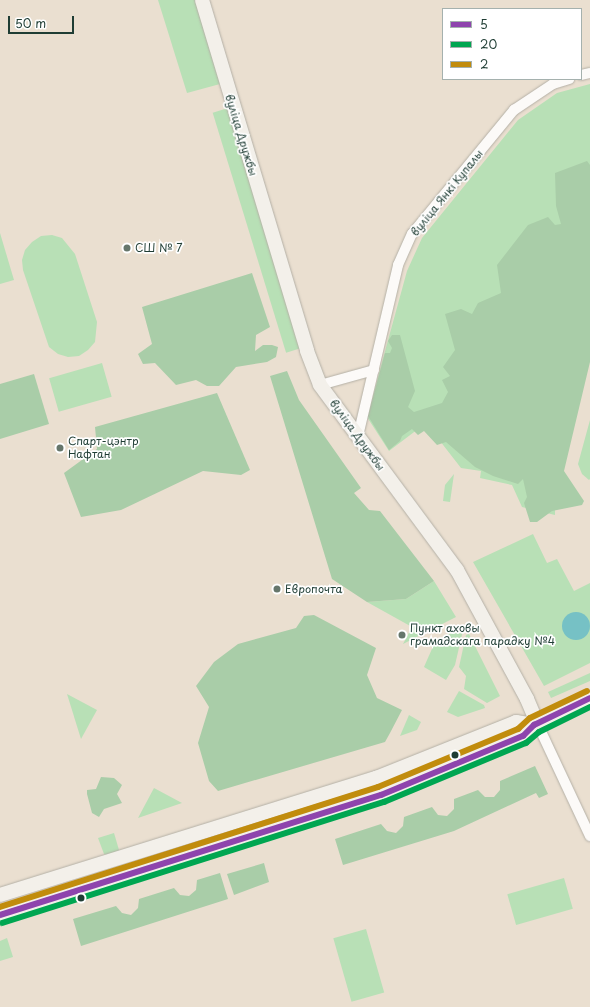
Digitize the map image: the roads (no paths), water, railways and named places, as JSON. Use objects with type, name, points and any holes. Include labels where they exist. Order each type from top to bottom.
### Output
[{"type":"main road","name":"вуліца Дружбы","points":[[202,0],[306,351],[320,385],[457,570],[527,699],[535,724]]},
{"type":"main road","points":[[0,915],[381,795],[523,736],[535,724],[590,698]]},
{"type":"main road","points":[[0,895],[376,778],[516,722],[535,724]]},
{"type":"street","name":"вуліца Янкі Купалы","points":[[358,436],[398,265],[412,234],[514,110],[553,84],[566,80]]},
{"type":"street","points":[[320,385],[374,370]]},
{"type":"street","name":"вуліца Дружбы","points":[[535,724],[590,836]]},
{"type":"water","points":[[576,612],[586,616],[590,626],[586,636],[576,640],[566,636],[562,626],[566,616]]},
{"type":"place","name":"СШ № 7","points":[[127,248]]},
{"type":"place","name":"Спарт-цэнтр Нафтан","points":[[60,448]]},
{"type":"place","name":"Европочта","points":[[277,589]]},
{"type":"place","name":"Пункт аховы грамадскага парадку №4","points":[[402,635]]}]
